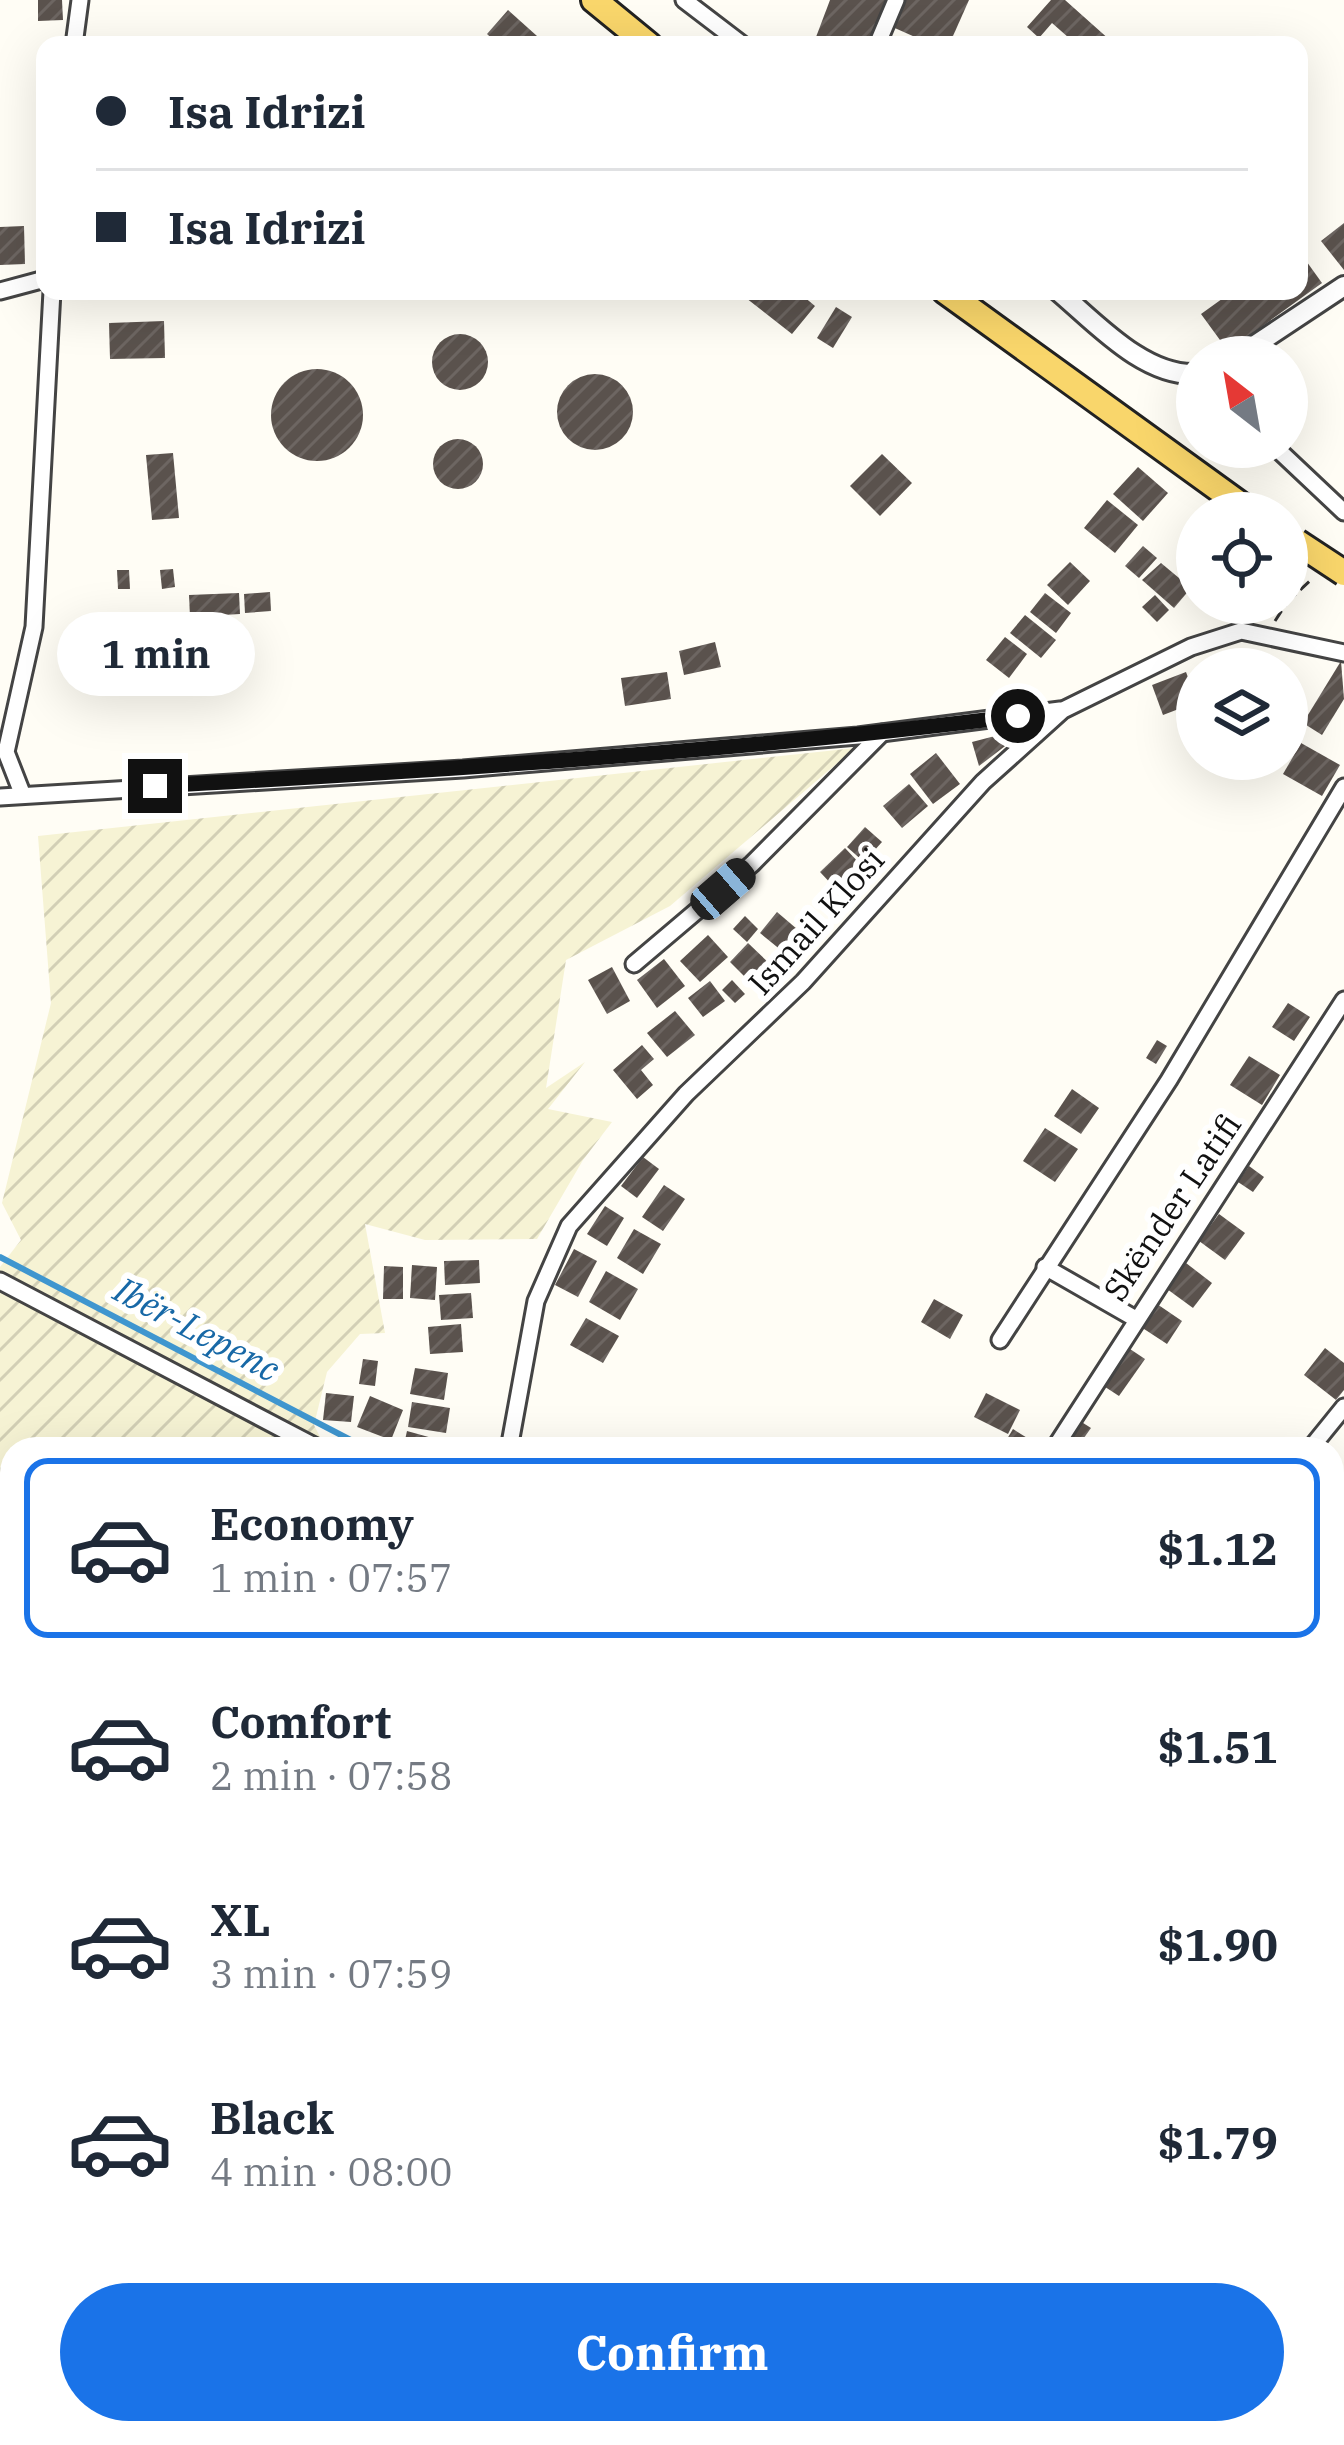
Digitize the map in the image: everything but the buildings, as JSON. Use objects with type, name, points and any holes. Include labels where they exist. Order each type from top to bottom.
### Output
[{"type":"main road","points":[[576,0],[620,36]]},
{"type":"main road","points":[[594,0],[639,36]]},
{"type":"main road","points":[[958,300],[1227,492]]},
{"type":"main road","points":[[974,300],[1228,492]]},
{"type":"main road","points":[[1308,549],[1344,574]]},
{"type":"street","points":[[75,36],[80,0]]},
{"type":"street","points":[[685,0],[731,36]]},
{"type":"street","points":[[881,36],[896,0]]},
{"type":"street","points":[[0,291],[36,281]]},
{"type":"street","points":[[1269,336],[1344,286]]},
{"type":"street","points":[[22,793],[3,752],[34,627],[52,300]]},
{"type":"street","points":[[1069,300],[1135,355],[1176,371]]},
{"type":"street","points":[[1297,468],[1344,512]]},
{"type":"street","name":"Ismail Klosi","points":[[511,1437],[536,1301],[569,1226],[686,1094],[803,982],[983,782],[1063,710],[1192,647],[1241,631],[1268,633],[1344,653]]},
{"type":"street","points":[[0,797],[464,769],[882,733],[1063,710]]},
{"type":"street","points":[[634,964],[752,864],[882,733]]},
{"type":"street","points":[[1000,1340],[1169,1080],[1344,787]]},
{"type":"street","name":"Skënder Latifi","points":[[1061,1437],[1134,1318],[1344,1000]]},
{"type":"street","points":[[1045,1267],[1134,1318]]},
{"type":"street","points":[[0,1281],[297,1437]]},
{"type":"street","points":[[1320,1437],[1344,1407]]},
{"type":"path","points":[[1268,633],[1273,624]]},
{"type":"shaded area","points":[[855,748],[670,906],[566,960],[546,1088],[585,1062],[548,1109],[612,1122],[583,1160],[537,1239],[425,1240],[365,1224],[385,1333],[360,1334],[327,1372],[314,1425],[320,1437],[0,1437],[0,1267],[21,1240],[2,1203],[51,1003],[38,836]]},
{"type":"waterway","name":"Ibër-Lepenc","points":[[0,1257],[345,1437]]},
{"type":"route","points":[[155,786],[464,769],[858,736],[1018,716]]}]
